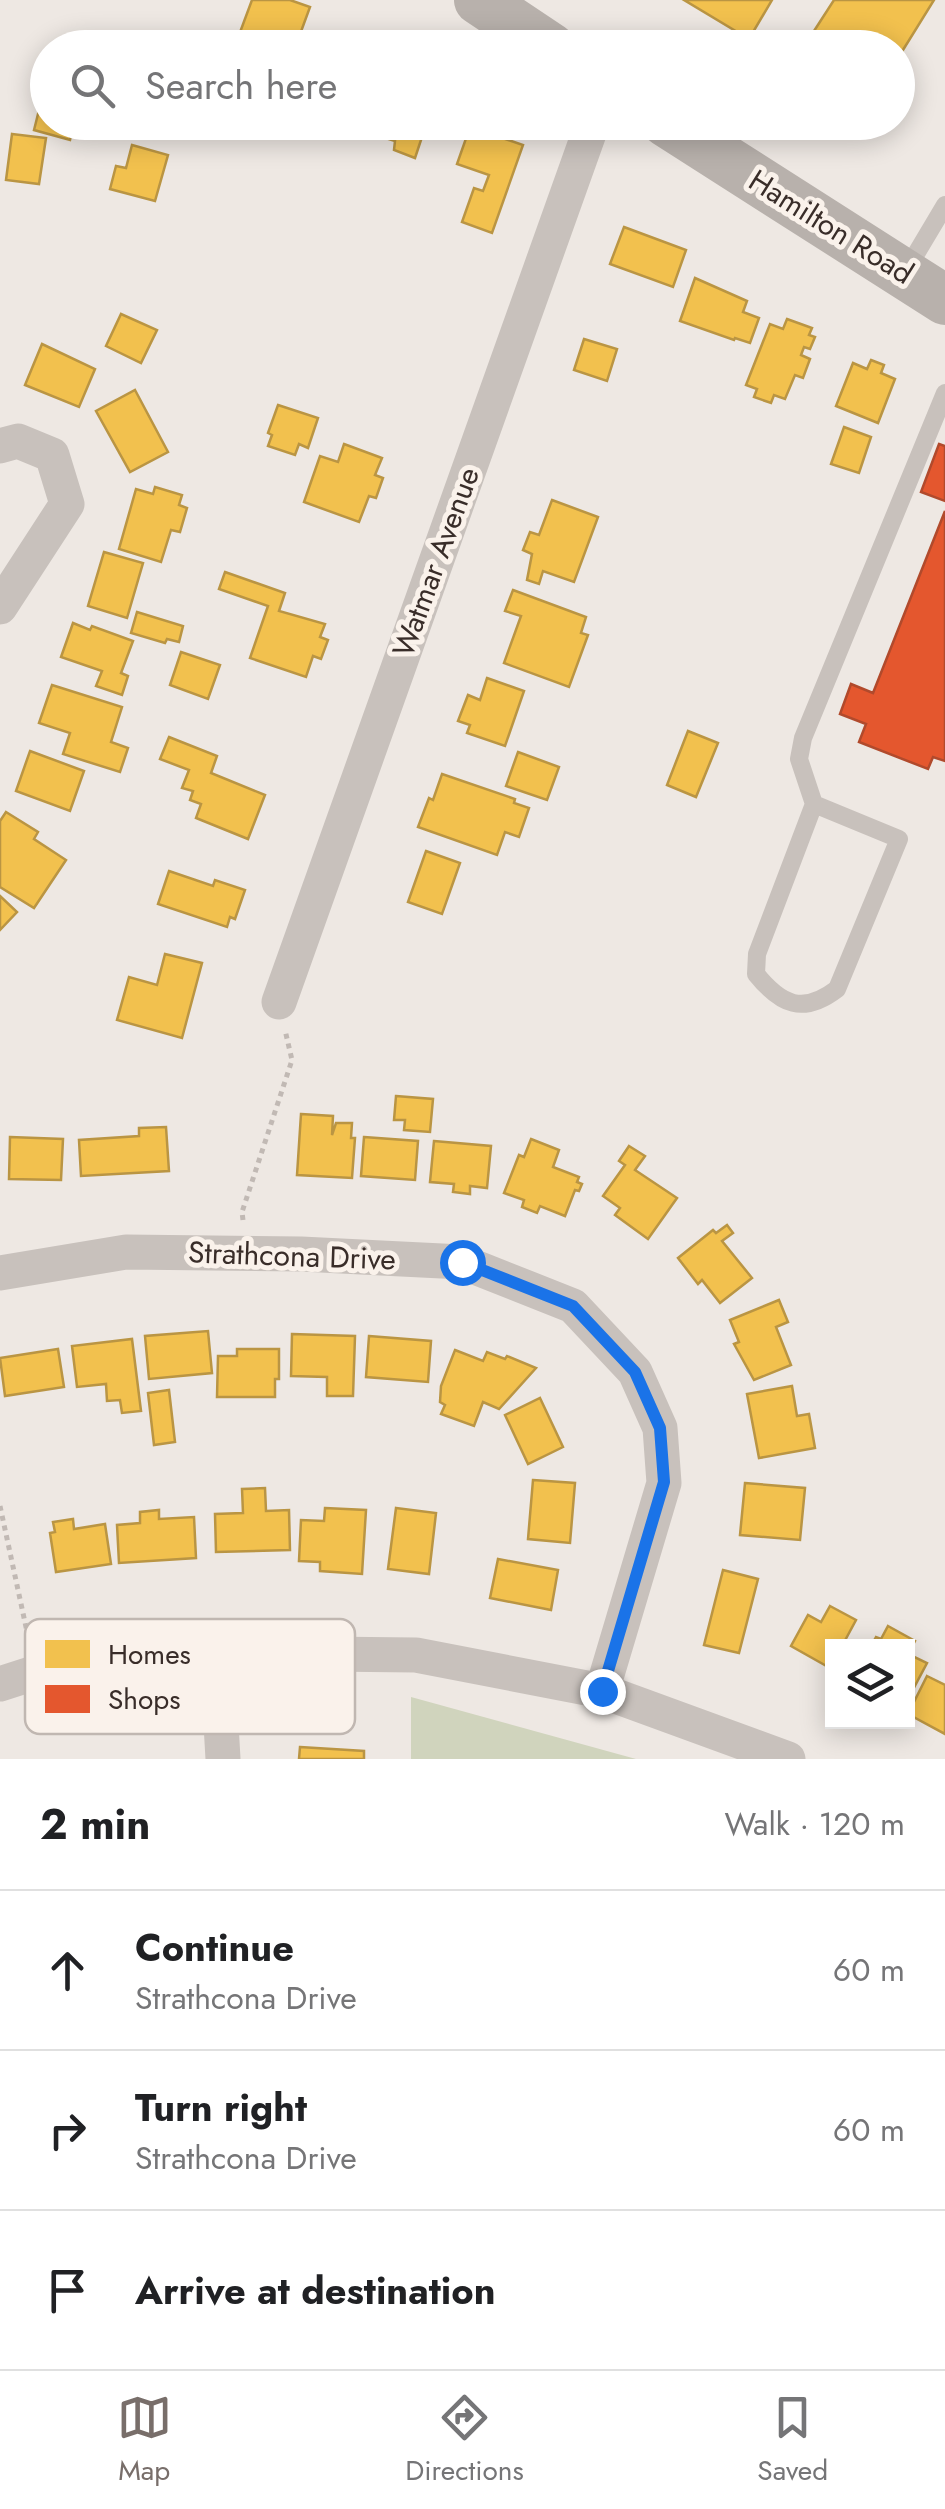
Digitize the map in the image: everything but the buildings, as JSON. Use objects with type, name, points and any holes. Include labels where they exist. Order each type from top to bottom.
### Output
[{"type":"main road","points":[[479,0],[523,30]]},
{"type":"main road","name":"Hamilton Road","points":[[694,140],[924,287]]},
{"type":"street","name":"Watmar Avenue","points":[[280,1002],[587,140]]},
{"type":"street","points":[[0,446],[18,442],[52,455],[67,504],[0,608]]},
{"type":"street","name":"Strathcona Drive","points":[[0,1273],[126,1252],[462,1262],[573,1306],[635,1372],[660,1428],[664,1482],[602,1691]]},
{"type":"street","points":[[355,1654],[416,1655],[602,1691],[788,1759]]},
{"type":"street","points":[[222,1734],[223,1759]]},
{"type":"lane","points":[[924,287],[945,205]]},
{"type":"lane","points":[[814,804],[899,839],[837,989],[819,1002],[796,1004],[773,995],[756,974],[756,954],[814,804],[799,760],[803,738],[945,392]]},
{"type":"path","points":[[244,1253],[242,1212],[292,1060],[280,1002]]},
{"type":"path","points":[[0,1506],[25,1624]]},
{"type":"green space","points":[[411,1697],[636,1759],[411,1759]]},
{"type":"route","points":[[462,1262],[573,1306],[635,1372],[660,1428],[664,1482],[602,1691]]}]
